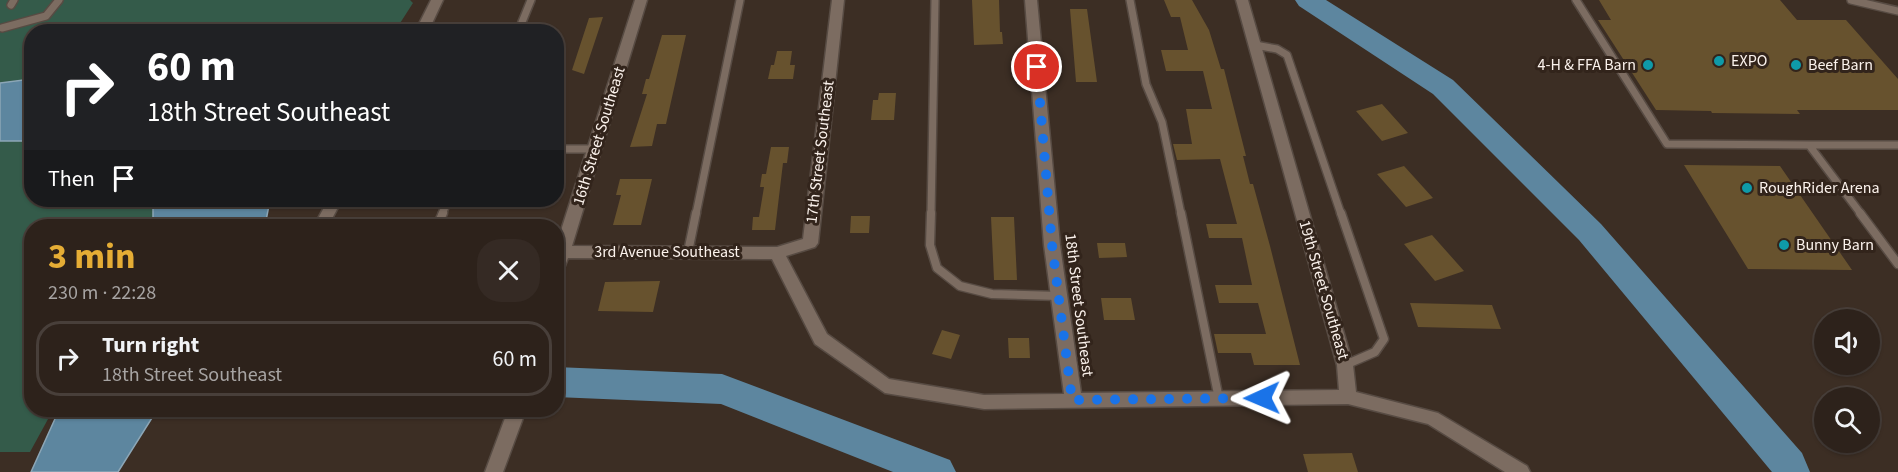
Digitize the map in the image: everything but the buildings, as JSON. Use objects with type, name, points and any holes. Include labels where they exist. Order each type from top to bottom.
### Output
[{"type":"street","points":[[425,24],[437,0]]},
{"type":"street","name":"16th Street Southeast","points":[[564,238],[595,149],[641,0]]},
{"type":"street","name":"17th Street Southeast","points":[[777,253],[810,243],[838,0]]},
{"type":"street","name":"18th Street Southeast","points":[[1031,0],[1052,245],[1072,400]]},
{"type":"street","name":"19th Street Southeast","points":[[1242,0],[1346,365],[1348,397]]},
{"type":"street","name":"3rd Avenue Southeast","points":[[564,252],[777,253]]},
{"type":"street","points":[[777,253],[820,339],[885,386],[984,402],[1348,397],[1432,418],[1521,472]]},
{"type":"street","points":[[494,472],[515,417]]},
{"type":"lane","points":[[2,28],[46,16],[59,0]]},
{"type":"lane","points":[[521,24],[531,0]]},
{"type":"lane","points":[[688,252],[740,0]]},
{"type":"lane","points":[[935,0],[930,245],[937,267],[960,286],[992,294],[1059,296]]},
{"type":"lane","points":[[1130,0],[1146,84],[1162,122],[1219,399]]},
{"type":"lane","points":[[1576,0],[1667,144],[1898,145]]},
{"type":"lane","points":[[1851,0],[1898,10]]},
{"type":"lane","points":[[1255,45],[1277,49],[1287,55],[1384,339],[1375,352],[1346,365]]},
{"type":"lane","points":[[1809,145],[1898,264]]},
{"type":"lane","points":[[564,148],[595,149]]},
{"type":"green space","points":[[0,0],[410,0],[413,3],[400,24],[24,24],[24,207],[206,207],[182,219],[24,219],[24,417],[49,417],[30,452],[0,452]]},
{"type":"water","points":[[24,80],[24,141],[0,141],[0,83]]},
{"type":"water","points":[[153,207],[269,207],[266,219],[153,219]]},
{"type":"water","points":[[56,417],[153,417],[118,472],[31,472]]},
{"type":"waterway","points":[[1308,0],[1443,87],[1590,232],[1789,465],[1791,472]]},
{"type":"waterway","points":[[564,382],[722,389],[937,472]]},
{"type":"place","name":"EXPO","points":[[1719,61]]},
{"type":"place","name":"4-H & FFA Barn","points":[[1648,65]]},
{"type":"place","name":"Beef Barn","points":[[1796,65]]},
{"type":"place","name":"RoughRider Arena","points":[[1747,188]]},
{"type":"place","name":"Bunny Barn","points":[[1784,245]]},
{"type":"route","points":[[1037,67],[1052,245],[1072,400],[1262,398]]}]
